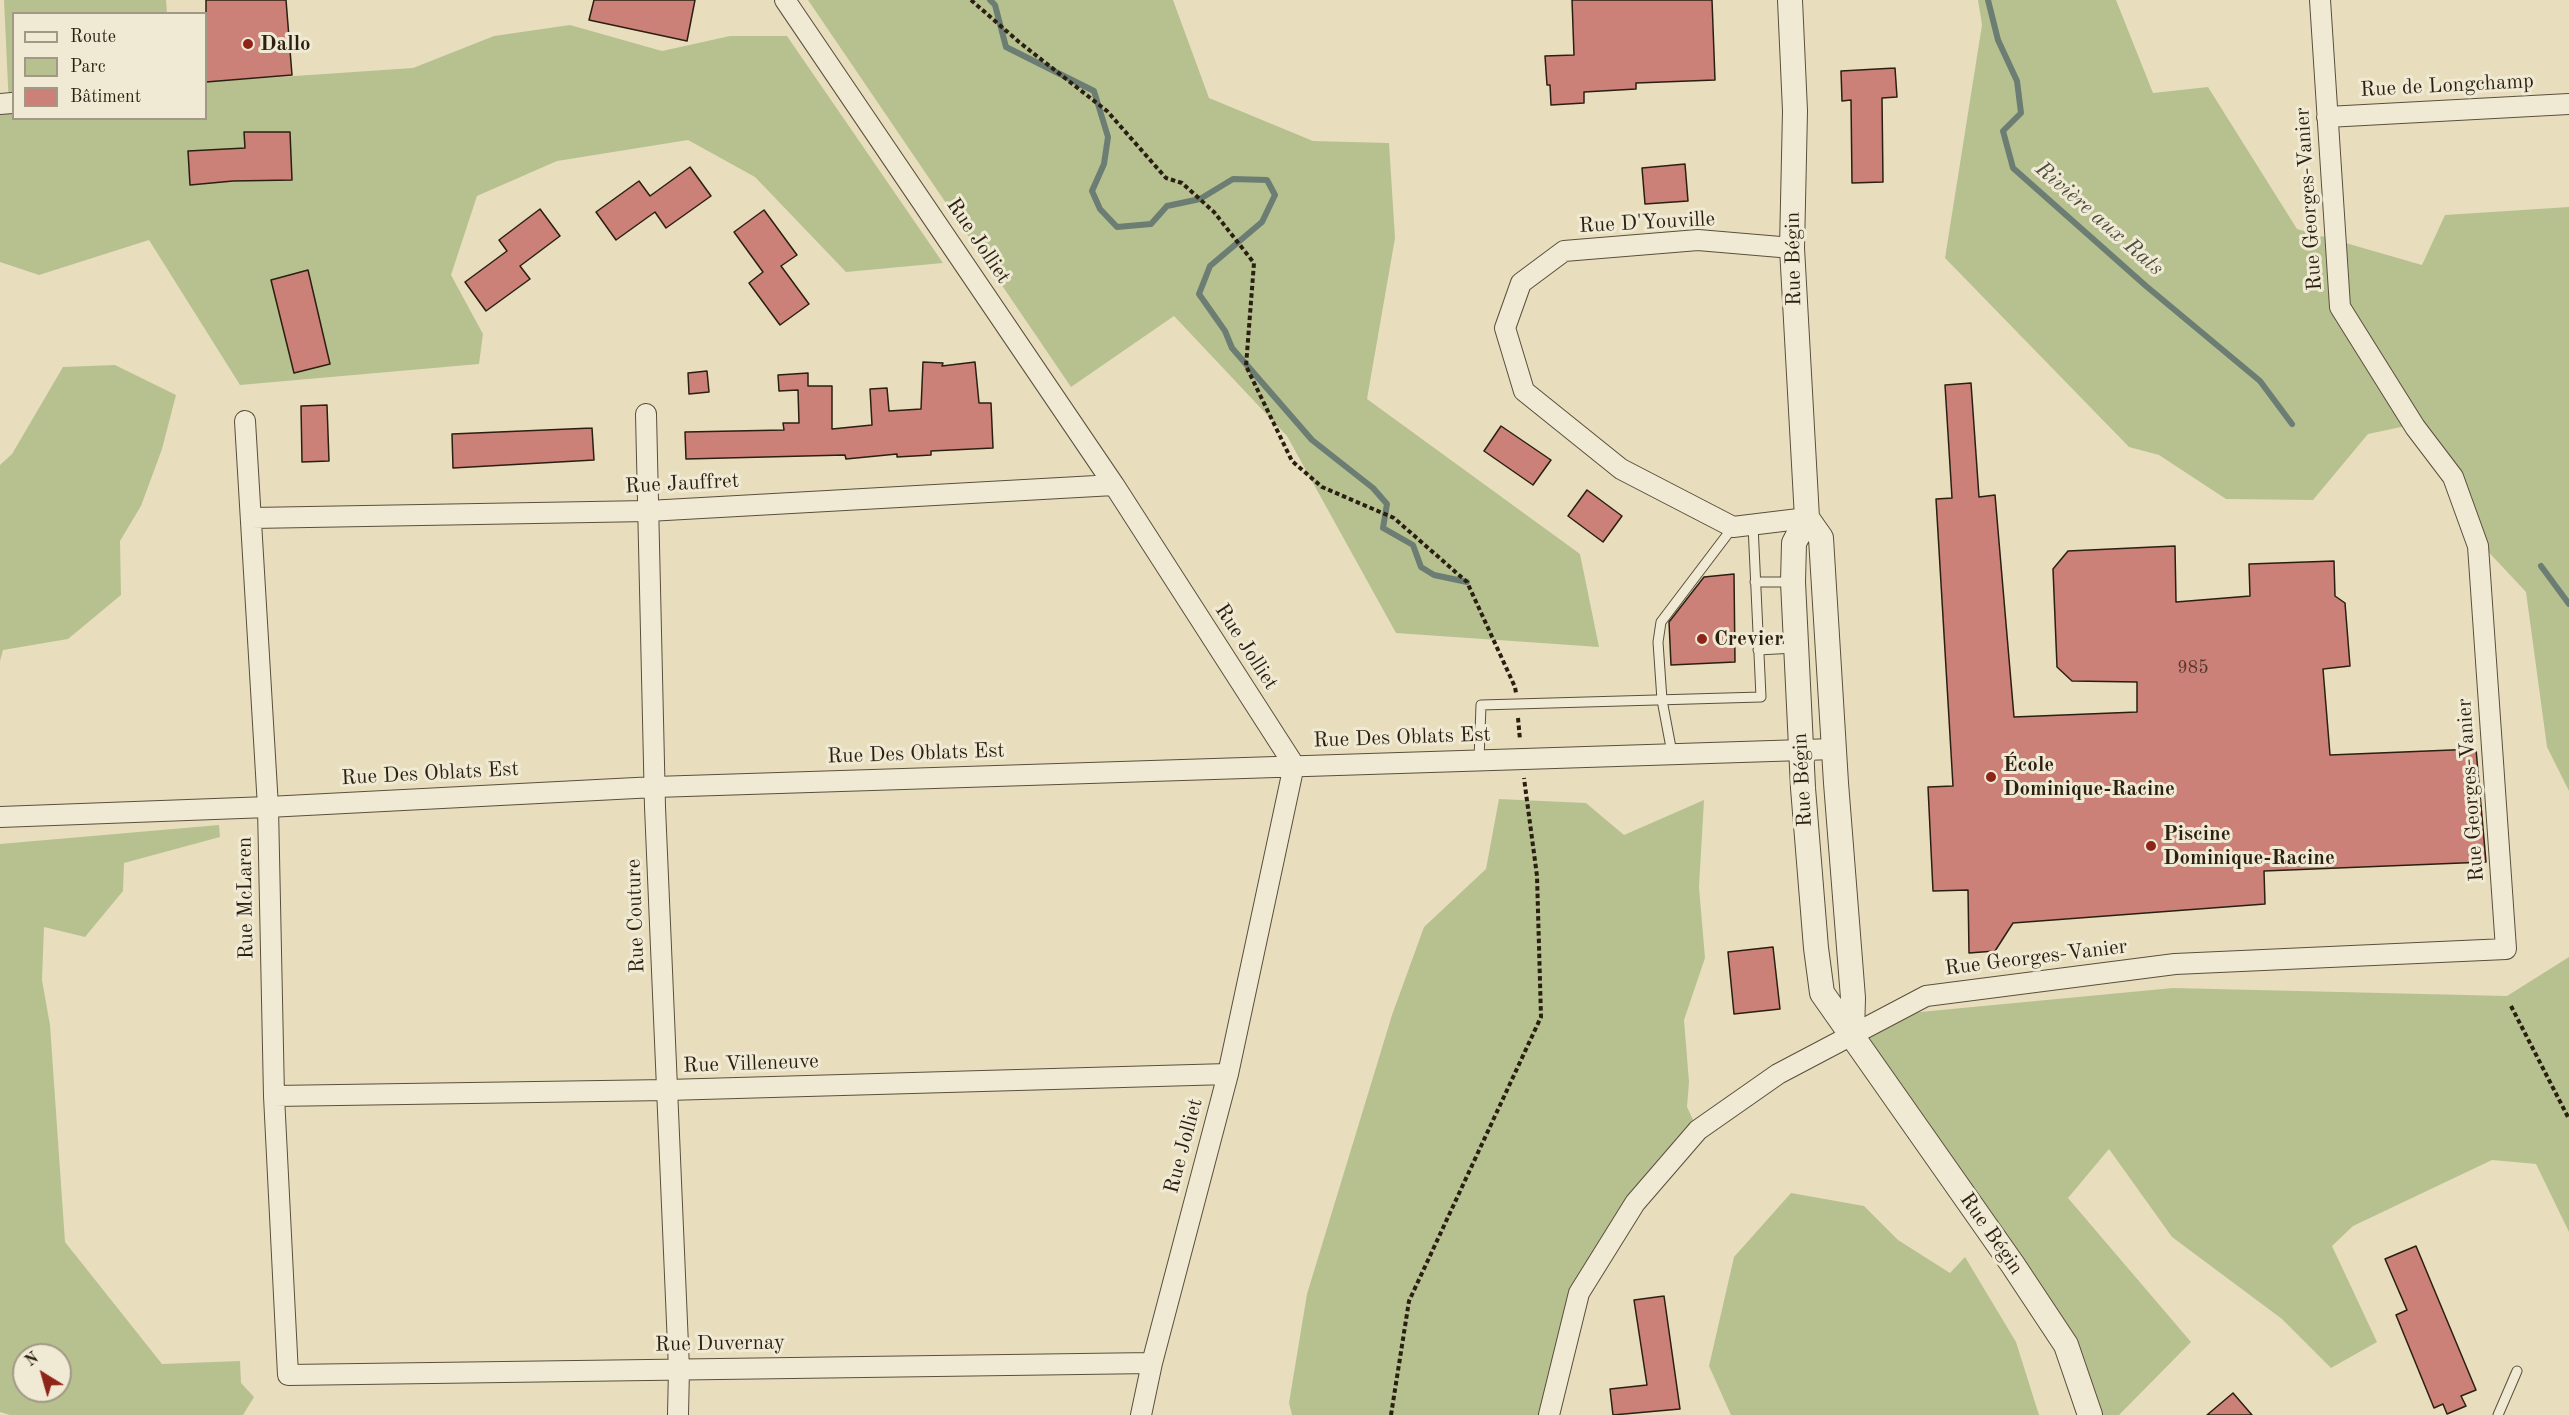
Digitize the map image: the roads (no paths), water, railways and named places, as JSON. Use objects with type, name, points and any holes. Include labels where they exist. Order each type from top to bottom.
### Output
[{"type":"street","name":"Rue Jolliet","points":[[785,0],[1114,485],[1294,765],[1228,1074],[1152,1363],[1141,1415]]},
{"type":"street","name":"Rue Bégin","points":[[1790,0],[1795,111],[1792,248],[1807,518],[1794,543],[1793,582],[1801,750],[1816,948],[1822,993],[2066,1345],[2090,1415]]},
{"type":"street","name":"Rue Georges-Vanier","points":[[1852,1034],[1926,996],[1986,988],[2175,964],[2506,950],[2478,546],[2453,477],[2415,427],[2340,307],[2320,0]]},
{"type":"street","name":"Rue de Longchamp","points":[[2327,117],[2569,104]]},
{"type":"street","name":"Rue D'Youville","points":[[1733,527],[1621,469],[1524,391],[1505,328],[1521,283],[1564,251],[1698,240],[1792,248]]},
{"type":"street","name":"Rue Couture","points":[[646,414],[655,786],[679,1369],[678,1415]]},
{"type":"street","name":"Rue McLaren","points":[[245,421],[267,807],[274,1096],[288,1375]]},
{"type":"street","name":"Rue Jauffret","points":[[252,518],[648,511],[1114,485]]},
{"type":"street","name":"Rue Bégin","points":[[1807,518],[1821,538],[1833,750],[1853,998],[1852,1034]]},
{"type":"street","points":[[1733,527],[1807,518]]},
{"type":"street","name":"Rue Des Oblats Est","points":[[0,817],[267,807],[655,786],[1672,753],[1833,750]]},
{"type":"street","points":[[1549,1415],[1579,1293],[1635,1203],[1698,1130],[1778,1074],[1852,1034]]},
{"type":"street","name":"Rue Villeneuve","points":[[274,1096],[667,1090],[1228,1074]]},
{"type":"street","name":"Rue Duvernay","points":[[288,1375],[1152,1363]]},
{"type":"lane","points":[[1479,760],[1481,705],[1761,697],[1753,525]]},
{"type":"lane","points":[[1672,753],[1662,700],[1658,642],[1661,622],[1733,527]]},
{"type":"lane","points":[[1755,582],[1793,582]]},
{"type":"lane","points":[[1758,650],[1797,648]]},
{"type":"lane","points":[[2498,1415],[2517,1371]]},
{"type":"waterway","name":"Rivière aux Rats","points":[[990,0],[995,5],[1006,47],[1094,91],[1108,137],[1104,164],[1092,191],[1100,209],[1117,227],[1151,224],[1167,206],[1200,199],[1233,179],[1267,180],[1275,195],[1262,222],[1210,266],[1199,294],[1225,331],[1232,348],[1312,440],[1373,488],[1387,504],[1383,528],[1413,545],[1421,567],[1434,575],[1467,582]]},
{"type":"waterway","name":"Rivière aux Rats","points":[[1988,0],[1998,40],[2017,81],[2021,113],[2003,131],[2013,168],[2146,286],[2260,381],[2292,424]]},
{"type":"waterway","name":"Rivière aux Rats","points":[[2541,566],[2569,604]]},
{"type":"place","name":"Dallo","points":[[248,44]]},
{"type":"place","name":"Crevier","points":[[1702,639]]},
{"type":"place","name":"École Dominique-Racine","points":[[1991,777]]},
{"type":"place","name":"Piscine Dominique-Racine","points":[[2151,846]]}]
